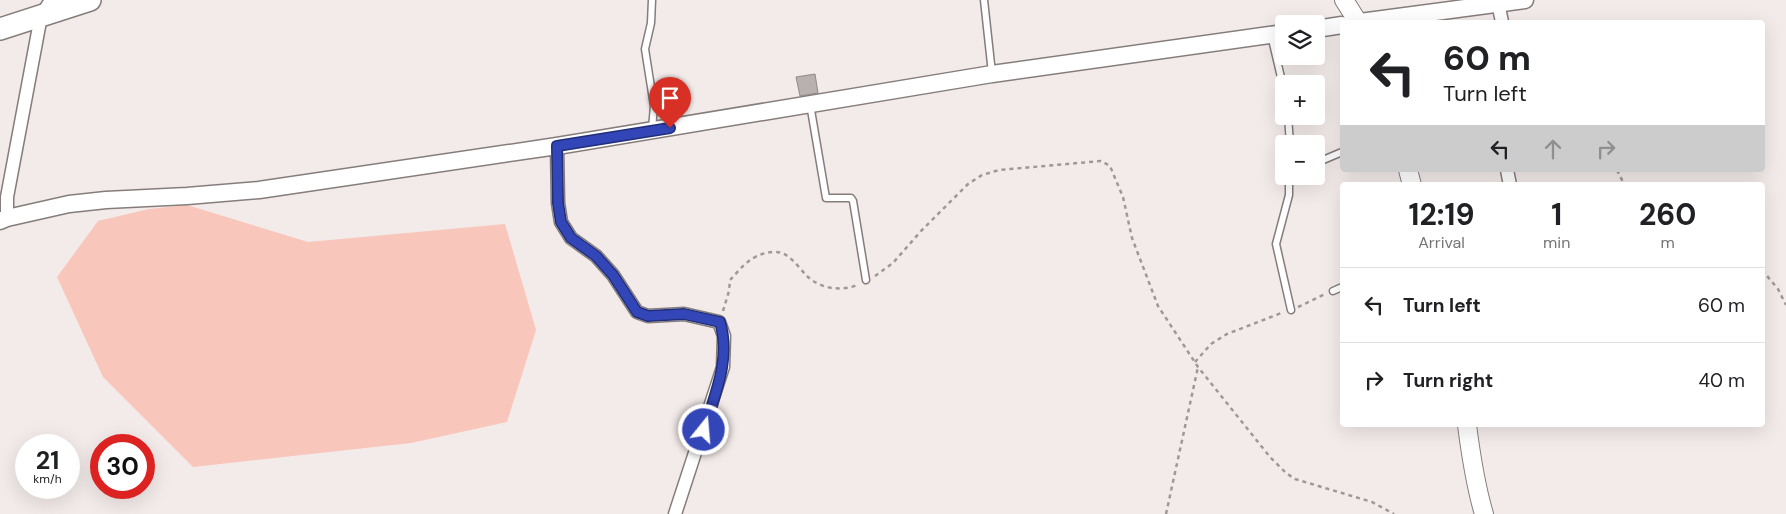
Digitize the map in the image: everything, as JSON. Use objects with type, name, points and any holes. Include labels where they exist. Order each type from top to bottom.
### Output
[{"type":"highway","points":[[0,29],[46,8],[90,0]]},
{"type":"main road","points":[[1344,0],[1358,20]]},
{"type":"main road","points":[[1467,427],[1471,462],[1484,514]]},
{"type":"street","points":[[1374,20],[1525,0]]},
{"type":"street","points":[[1498,3],[1502,20]]},
{"type":"street","points":[[46,8],[4,219],[69,204],[259,190],[652,131],[992,74],[1275,34]]},
{"type":"street","points":[[1325,28],[1340,25]]},
{"type":"street","points":[[557,146],[558,203],[561,222],[571,238],[596,256],[613,275],[637,312],[648,316],[684,314],[720,322],[724,336],[723,367],[675,514]]},
{"type":"lane","points":[[652,0],[651,23],[645,44],[646,66],[654,106],[652,131]]},
{"type":"lane","points":[[984,0],[992,74]]},
{"type":"lane","points":[[810,103],[826,198],[851,198],[854,202],[866,280]]},
{"type":"lane","points":[[1325,159],[1340,153]]},
{"type":"lane","points":[[1289,185],[1288,195],[1276,244],[1291,310]]},
{"type":"lane","points":[[1333,291],[1340,288]]},
{"type":"path","points":[[720,322],[729,292],[730,280],[749,261],[764,254],[776,252],[786,255],[810,279],[836,289],[852,287],[887,268],[968,184],[982,175],[999,170],[1100,161],[1110,166],[1122,197],[1132,238],[1158,306],[1198,367],[1270,457],[1286,473],[1309,484],[1372,502],[1394,514]]},
{"type":"path","points":[[1765,274],[1778,289],[1786,305]]},
{"type":"path","points":[[1195,362],[1212,344],[1227,334],[1291,310],[1333,291]]},
{"type":"path","points":[[1166,514],[1198,367]]},
{"type":"shaded area","points":[[187,205],[308,242],[505,224],[536,330],[507,422],[411,443],[193,467],[103,377],[57,277],[98,221],[149,209]]},
{"type":"building","points":[[815,74],[818,93],[800,96],[796,77]]},
{"type":"route","points":[[670,128],[557,146],[558,203],[561,222],[571,238],[596,256],[613,275],[637,312],[648,316],[684,314],[720,322],[724,336],[723,367],[704,430]]}]
